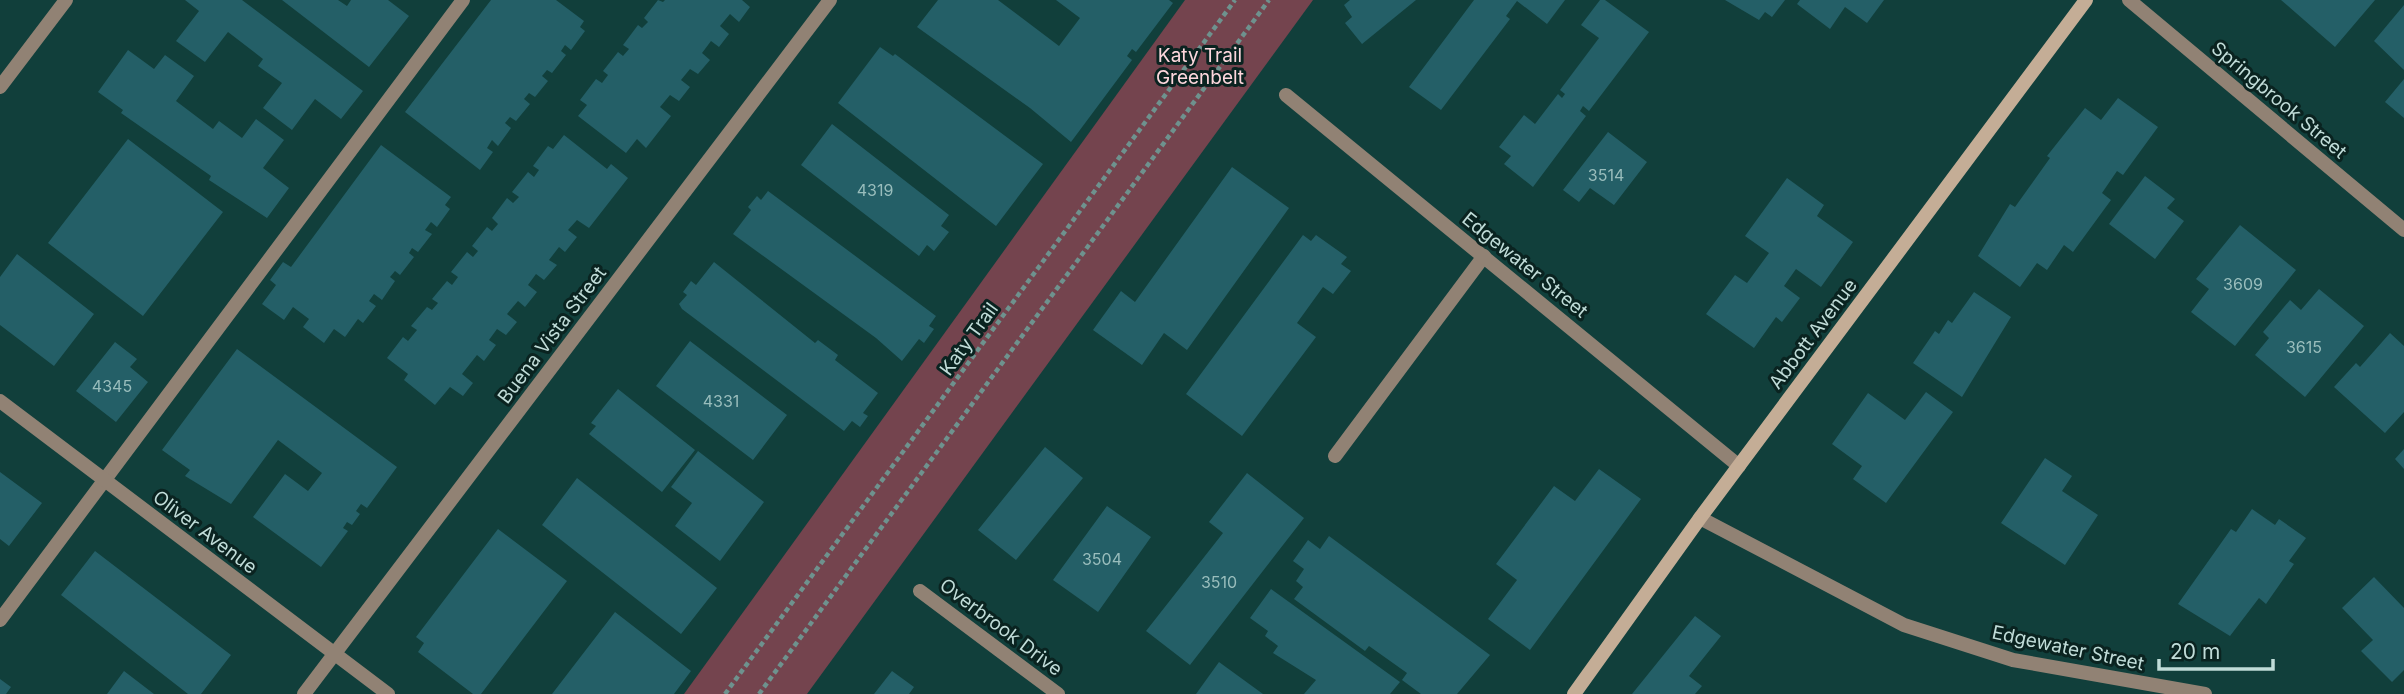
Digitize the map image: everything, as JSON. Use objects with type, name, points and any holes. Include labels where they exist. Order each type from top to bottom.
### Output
[{"type":"street","points":[[0,88],[66,0]]},
{"type":"street","points":[[0,620],[463,0]]},
{"type":"street","name":"Buena Vista Street","points":[[304,694],[830,0]]},
{"type":"street","name":"Abbott Avenue","points":[[1574,694],[1700,518],[2086,0]]},
{"type":"street","name":"Springbrook Street","points":[[2129,0],[2404,230]]},
{"type":"street","name":"Edgewater Street","points":[[1286,95],[1739,466]]},
{"type":"street","points":[[1335,456],[1484,256]]},
{"type":"street","name":"Oliver Avenue","points":[[0,401],[387,694]]},
{"type":"street","name":"Edgewater Street","points":[[1700,518],[1904,625],[2013,660],[2205,694]]},
{"type":"street","name":"Overbrook Drive","points":[[920,591],[1058,694]]},
{"type":"path","name":"Katy Trail","points":[[725,694],[1235,0]]},
{"type":"path","points":[[759,694],[1269,0]]},
{"type":"green space","name":"Katy Trail Greenbelt","points":[[1185,0],[1313,0],[807,694],[684,694]]},
{"type":"building","points":[[185,0],[242,0],[363,91],[341,119],[315,99],[292,130],[263,108],[282,83],[258,66],[263,59],[228,32],[205,62],[176,41],[199,11]]},
{"type":"building","points":[[282,0],[338,0],[347,6],[351,0],[388,0],[409,16],[369,67]]},
{"type":"building","points":[[491,0],[556,0],[584,21],[580,27],[585,31],[571,50],[565,45],[561,51],[566,55],[552,73],[547,70],[542,76],[548,81],[535,97],[529,93],[524,99],[530,104],[516,121],[510,117],[505,123],[511,128],[498,146],[492,140],[487,148],[493,152],[480,170],[405,112]]},
{"type":"building","points":[[658,0],[742,0],[750,7],[739,22],[730,14],[720,26],[729,34],[719,47],[711,41],[702,53],[710,60],[698,74],[690,69],[681,80],[690,87],[679,101],[670,95],[660,107],[671,116],[646,148],[637,139],[626,153],[578,116],[587,105],[580,100],[596,79],[602,83],[608,75],[603,71],[618,52],[623,56],[629,49],[623,45],[638,25],[642,28],[648,22],[644,18]]},
{"type":"building","points":[[938,0],[998,0],[1059,46],[1080,18],[1056,0],[1169,0],[1173,3],[1136,52],[1132,49],[1127,56],[1132,60],[1071,142],[1030,108],[917,27]]},
{"type":"building","points":[[1350,0],[1416,0],[1362,44],[1345,23],[1352,17],[1344,5]]},
{"type":"building","points":[[1474,0],[1565,0],[1547,24],[1517,1],[1506,16],[1510,19],[1441,110],[1409,87]]},
{"type":"building","points":[[1600,0],[1605,0],[1649,32],[1589,111],[1583,106],[1580,111],[1586,116],[1533,187],[1504,164],[1511,156],[1499,147],[1524,115],[1535,124],[1558,94],[1562,98],[1565,94],[1560,90],[1599,38],[1581,25]]},
{"type":"building","points":[[1725,0],[1785,0],[1772,17],[1765,12],[1759,20]]},
{"type":"building","points":[[1800,0],[1884,0],[1867,23],[1845,7],[1830,29],[1797,4]]},
{"type":"building","points":[[2281,0],[2375,0],[2335,47]]},
{"type":"building","points":[[2404,5],[2404,70],[2374,41]]},
{"type":"building","points":[[880,47],[893,56],[895,54],[1043,164],[996,226],[838,103]]},
{"type":"building","points":[[128,50],[154,69],[165,55],[194,76],[176,101],[213,129],[219,121],[242,138],[256,119],[284,140],[263,168],[289,188],[267,218],[209,180],[211,176],[121,113],[123,110],[98,92]]},
{"type":"building","points":[[2404,79],[2404,118],[2385,102]]},
{"type":"building","points":[[2118,98],[2158,127],[2123,175],[2117,171],[2102,193],[2111,200],[2073,252],[2064,245],[2047,270],[2037,263],[2020,287],[1978,256],[2010,204],[2015,207],[2050,158],[2047,156],[2085,108],[2101,120]]},
{"type":"building","points":[[832,124],[949,215],[941,226],[949,232],[934,251],[927,245],[919,256],[801,165]]},
{"type":"building","points":[[1608,132],[1647,162],[1614,205],[1590,188],[1579,202],[1563,190]]},
{"type":"building","points":[[564,135],[607,169],[611,164],[628,178],[589,228],[577,220],[568,230],[577,237],[565,252],[559,247],[549,260],[557,265],[544,280],[536,274],[528,285],[537,292],[525,307],[518,301],[507,314],[517,322],[506,335],[497,329],[489,340],[496,345],[484,361],[477,355],[462,374],[473,383],[463,396],[450,387],[435,405],[404,380],[408,374],[387,358],[403,337],[408,341],[417,330],[411,326],[427,307],[432,310],[438,303],[432,299],[447,281],[452,285],[458,277],[451,272],[467,252],[473,257],[478,251],[472,246],[487,227],[492,231],[498,224],[492,218],[507,198],[513,203],[519,197],[512,192],[528,172],[534,177],[539,170],[533,166],[548,146],[553,149]]},
{"type":"building","points":[[128,139],[223,212],[143,316],[48,243]]},
{"type":"building","points":[[381,145],[451,197],[445,205],[450,209],[437,227],[431,222],[425,230],[432,234],[418,252],[412,248],[409,253],[414,257],[400,275],[395,271],[390,277],[395,281],[382,300],[374,294],[369,301],[376,306],[363,323],[358,319],[345,337],[334,329],[324,343],[303,327],[309,319],[293,307],[284,320],[262,304],[276,285],[270,280],[283,262],[291,267]]},
{"type":"building","points":[[1232,167],[1289,208],[1187,350],[1164,333],[1142,365],[1093,330],[1121,291],[1135,302]]},
{"type":"building","points":[[2145,176],[2175,199],[2167,208],[2184,221],[2155,259],[2109,224]]},
{"type":"building","points":[[1787,178],[1824,205],[1817,216],[1853,242],[1821,287],[1796,269],[1784,286],[1800,298],[1782,322],[1776,317],[1754,348],[1706,314],[1735,275],[1747,283],[1769,253],[1745,236]]},
{"type":"building","points":[[768,191],[936,316],[929,326],[934,329],[924,343],[919,339],[902,361],[876,338],[733,234],[751,210],[748,207],[757,196],[761,200]]},
{"type":"building","points":[[2240,225],[2296,270],[2235,346],[2191,312],[2209,289],[2196,279]]},
{"type":"building","points":[[1303,235],[1311,241],[1316,235],[1347,257],[1341,264],[1351,271],[1333,294],[1323,287],[1297,323],[1316,337],[1242,436],[1186,394]]},
{"type":"building","points":[[17,254],[94,314],[54,366],[0,325],[0,277]]},
{"type":"building","points":[[714,262],[815,343],[818,340],[838,355],[835,360],[878,393],[863,413],[868,416],[860,427],[852,421],[844,431],[682,309],[679,304],[687,295],[683,292],[691,281],[696,285]]},
{"type":"building","points":[[2319,289],[2364,326],[2305,397],[2255,355],[2269,338],[2263,332],[2290,300],[2301,310]]},
{"type":"building","points":[[1974,292],[2011,317],[1962,397],[1913,363],[1935,331],[1939,334],[1948,320],[1952,323]]},
{"type":"building","points":[[2390,333],[2404,346],[2404,412],[2385,433],[2334,387],[2356,363],[2360,367]]},
{"type":"building","points":[[690,341],[787,415],[753,460],[656,386]]},
{"type":"building","points":[[115,342],[137,359],[130,367],[148,382],[116,422],[76,391]]},
{"type":"building","points":[[237,349],[397,467],[367,508],[361,504],[356,511],[360,514],[352,525],[347,522],[343,528],[348,531],[321,567],[253,517],[285,474],[308,491],[322,473],[278,440],[231,504],[185,476],[190,470],[162,450]]},
{"type":"building","points":[[618,389],[695,450],[662,492],[589,434],[596,426],[591,423]]},
{"type":"building","points":[[1926,392],[1953,412],[1886,503],[1853,479],[1862,466],[1832,444],[1868,393],[1905,420]]},
{"type":"building","points":[[1045,447],[1083,478],[1016,560],[978,530]]},
{"type":"building","points":[[2404,449],[2404,469],[2395,459]]},
{"type":"building","points":[[698,451],[764,502],[720,561],[675,526],[692,503],[671,487]]},
{"type":"building","points":[[2045,458],[2072,476],[2062,491],[2098,515],[2065,565],[2001,523]]},
{"type":"building","points":[[1599,469],[1641,499],[1530,650],[1488,619],[1517,580],[1496,564],[1554,486],[1575,501]]},
{"type":"building","points":[[0,472],[42,503],[9,546],[0,539]]},
{"type":"building","points":[[1247,473],[1304,518],[1190,665],[1146,631],[1223,533],[1209,522]]},
{"type":"building","points":[[577,478],[717,588],[681,634],[542,525]]},
{"type":"building","points":[[1107,506],[1151,537],[1098,612],[1053,580]]},
{"type":"building","points":[[2252,509],[2275,525],[2279,519],[2306,538],[2289,561],[2294,564],[2266,604],[2259,598],[2230,636],[2178,604],[2231,529],[2236,532]]},
{"type":"building","points":[[498,529],[567,581],[481,694],[473,694],[418,652],[424,643],[416,637]]},
{"type":"building","points":[[1329,536],[1490,655],[1457,694],[1421,694],[1402,680],[1407,673],[1369,646],[1365,651],[1294,599],[1303,587],[1296,581],[1304,569],[1293,561],[1308,540],[1320,549]]},
{"type":"building","points":[[95,551],[231,655],[201,694],[188,694],[61,595]]},
{"type":"building","points":[[2374,577],[2404,608],[2404,670],[2392,682],[2361,651],[2373,640],[2342,608]]},
{"type":"building","points":[[1271,589],[1400,682],[1390,694],[1304,694],[1316,680],[1273,653],[1278,646],[1265,636],[1268,631],[1250,618]]},
{"type":"building","points":[[615,612],[691,671],[674,694],[552,694]]},
{"type":"building","points":[[1695,616],[1721,636],[1689,676],[1702,686],[1695,694],[1632,694]]},
{"type":"building","points":[[1219,662],[1263,694],[1196,694]]},
{"type":"building","points":[[124,671],[154,694],[107,694]]},
{"type":"building","points":[[892,671],[914,687],[909,694],[874,694]]},
{"type":"building","points":[[0,679],[11,687],[6,694],[0,694]]}]
